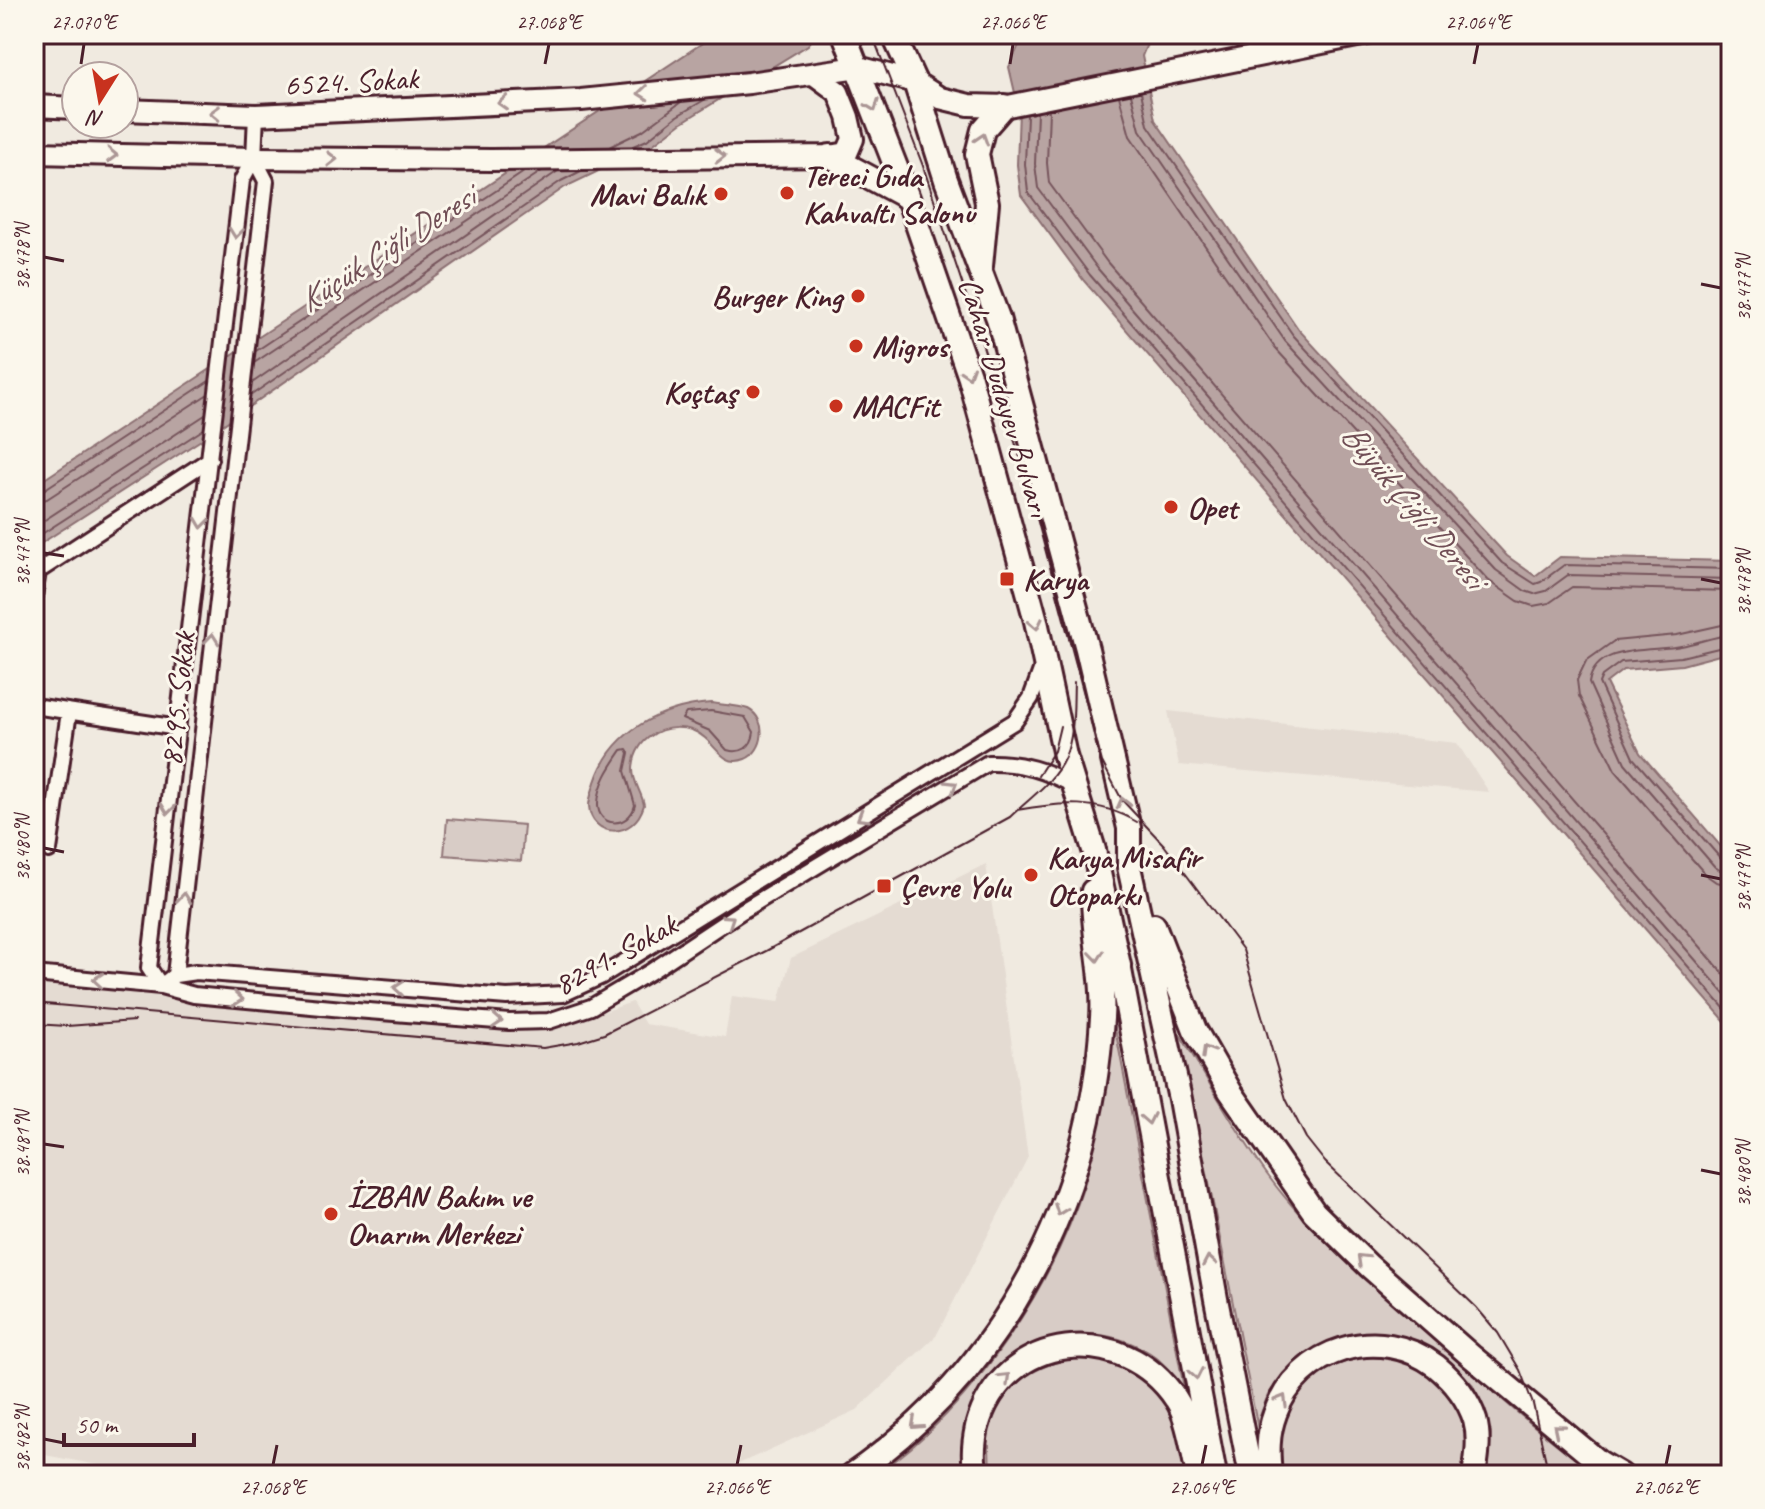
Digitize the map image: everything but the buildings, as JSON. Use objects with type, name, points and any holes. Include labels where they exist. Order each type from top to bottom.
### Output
[{"type":"main road","name":"Cahar Dudayev Bulvarı","points":[[844,34],[908,198],[974,393],[1004,498],[1065,756],[1094,850]]},
{"type":"main road","name":"Cahar Dudayev Bulvarı","points":[[893,34],[915,82],[946,180],[998,318],[1068,575],[1129,828],[1129,867]]},
{"type":"main road","points":[[980,271],[987,203],[977,154],[983,130],[1002,106]]},
{"type":"main road","points":[[830,156],[908,198]]},
{"type":"main road","points":[[852,1475],[885,1452],[934,1408],[977,1358],[1020,1297],[1053,1231],[1077,1166],[1091,1103],[1103,1015],[1092,911],[1094,850]]},
{"type":"main road","points":[[1094,850],[1120,970],[1215,1475]]},
{"type":"main road","points":[[1129,867],[1180,1099],[1251,1475]]},
{"type":"main road","points":[[1129,867],[1195,1030],[1230,1091],[1314,1212],[1369,1266],[1471,1356],[1590,1454],[1621,1475]]},
{"type":"main road","points":[[1270,1475],[1270,1430],[1287,1390],[1304,1370],[1327,1354],[1349,1346],[1372,1344],[1395,1347],[1424,1357],[1447,1376],[1464,1396],[1475,1421],[1478,1449],[1474,1475]]},
{"type":"main road","points":[[977,1475],[975,1436],[981,1412],[994,1390],[1028,1359],[1051,1349],[1081,1345],[1107,1348],[1134,1360],[1158,1378],[1178,1402],[1198,1475]]},
{"type":"street","points":[[858,67],[915,82],[940,98],[969,105],[1002,106],[1367,34]]},
{"type":"street","name":"6524. Sokak","points":[[140,111],[256,115],[581,100],[749,83],[858,67]]},
{"type":"street","points":[[34,153],[491,160],[830,156],[847,153],[853,139],[838,92],[815,75]]},
{"type":"street","points":[[34,106],[60,107]]},
{"type":"street","points":[[254,158],[256,115]]},
{"type":"street","name":"8295. Sokak","points":[[175,975],[266,181],[254,158]]},
{"type":"street","name":"8295. Sokak","points":[[161,986],[149,968],[242,180],[254,158]]},
{"type":"street","points":[[34,597],[36,573],[211,452]]},
{"type":"street","name":"8291. Sokak","points":[[175,975],[196,972],[507,997],[563,994],[600,977],[1015,721],[1031,698],[1044,661]]},
{"type":"street","points":[[34,706],[178,728]]},
{"type":"street","points":[[49,850],[69,712]]},
{"type":"street","name":"8291. Sokak","points":[[34,974],[161,986],[194,995],[299,1005],[509,1022],[549,1021],[591,1007],[742,911],[988,763],[1006,762],[1043,770],[1076,787]]},
{"type":"street","points":[[161,986],[175,975]]},
{"type":"shaded area","points":[[1168,711],[1457,743],[1489,792],[1179,765]]},
{"type":"shaded area","points":[[447,819],[524,825],[521,861],[444,855]]},
{"type":"shaded area","points":[[986,864],[1028,1157],[936,1336],[857,1410],[714,1475],[151,1475],[34,1453],[34,976],[172,996],[552,1030],[632,1002],[645,1024],[725,1037],[732,996],[779,1002],[791,958]]},
{"type":"shaded area","points":[[1114,1023],[1184,1388],[1150,1353],[1116,1338],[1081,1334],[1048,1339],[1018,1354],[992,1375],[974,1403],[965,1437],[966,1475],[875,1475],[911,1448],[946,1415],[979,1377],[1036,1293],[1078,1204],[1091,1160]]},
{"type":"shaded area","points":[[1179,1033],[1257,1160],[1306,1221],[1368,1282],[1494,1392],[1598,1475],[1488,1475],[1491,1432],[1473,1385],[1434,1350],[1392,1335],[1368,1334],[1322,1345],[1283,1374],[1268,1395],[1257,1424]]},
{"type":"shaded area","points":[[1369,1357],[1412,1365],[1432,1378],[1449,1395],[1466,1426],[1468,1438],[1463,1475],[1278,1475],[1277,1452],[1281,1431],[1287,1412],[1298,1395],[1311,1381],[1328,1370]]},
{"type":"shaded area","points":[[1074,1358],[1122,1367],[1149,1384],[1169,1410],[1176,1426],[1186,1475],[990,1475],[989,1446],[984,1444],[1004,1397],[1025,1376]]},
{"type":"water","points":[[716,34],[816,34],[808,45],[681,123],[651,146],[565,187],[201,440],[34,548],[34,486]]},
{"type":"water","name":"Büyük Çiğli Deresi","points":[[1016,34],[1151,34],[1142,56],[1155,120],[1299,330],[1507,556],[1535,576],[1560,557],[1731,561],[1731,652],[1682,665],[1623,670],[1606,683],[1640,753],[1731,858],[1731,1028],[1084,281],[1021,195],[1017,165],[1019,110],[1009,67],[1019,45]]},
{"type":"water","points":[[711,703],[748,709],[759,720],[762,735],[752,755],[738,761],[727,759],[699,733],[684,728],[654,734],[645,741],[634,760],[633,774],[644,805],[639,816],[623,829],[614,831],[597,824],[592,817],[590,800],[595,782],[613,748],[641,724],[657,716],[692,705]]},
{"type":"tram line","points":[[872,34],[923,166],[1023,466],[1102,762],[1122,800],[1164,845],[1243,950],[1286,1099],[1306,1138],[1325,1162],[1476,1307],[1498,1333],[1520,1370],[1533,1404],[1549,1475]]},
{"type":"tram line","points":[[34,1003],[543,1048],[604,1034],[766,951],[1010,817],[1048,782],[1065,757],[1072,729],[1074,682]]},
{"type":"tram line","points":[[1038,776],[1054,751],[1060,726]]},
{"type":"tram line","points":[[1017,810],[1079,804],[1108,809],[1137,822]]},
{"type":"tram line","points":[[34,1024],[67,1026],[134,1021]]},
{"type":"place","name":"Tereci Gıda Kahvaltı Salonu","points":[[787,193]]},
{"type":"place","name":"Mavi Balık","points":[[721,194]]},
{"type":"place","name":"Burger King","points":[[858,296]]},
{"type":"place","name":"Migros","points":[[856,346]]},
{"type":"place","name":"Koçtaş","points":[[753,392]]},
{"type":"place","name":"MACFit","points":[[836,406]]},
{"type":"place","name":"Opet","points":[[1171,507]]},
{"type":"place","name":"Karya","points":[[1007,579]]},
{"type":"place","name":"Karya Misafir Otoparkı","points":[[1031,875]]},
{"type":"place","name":"Çevre Yolu","points":[[884,886]]},
{"type":"place","name":"İZBAN Bakım ve Onarım Merkezi","points":[[331,1214]]},
{"type":"water label","name":"Küçük Çiğli Deresi","points":[[386,248]]}]
